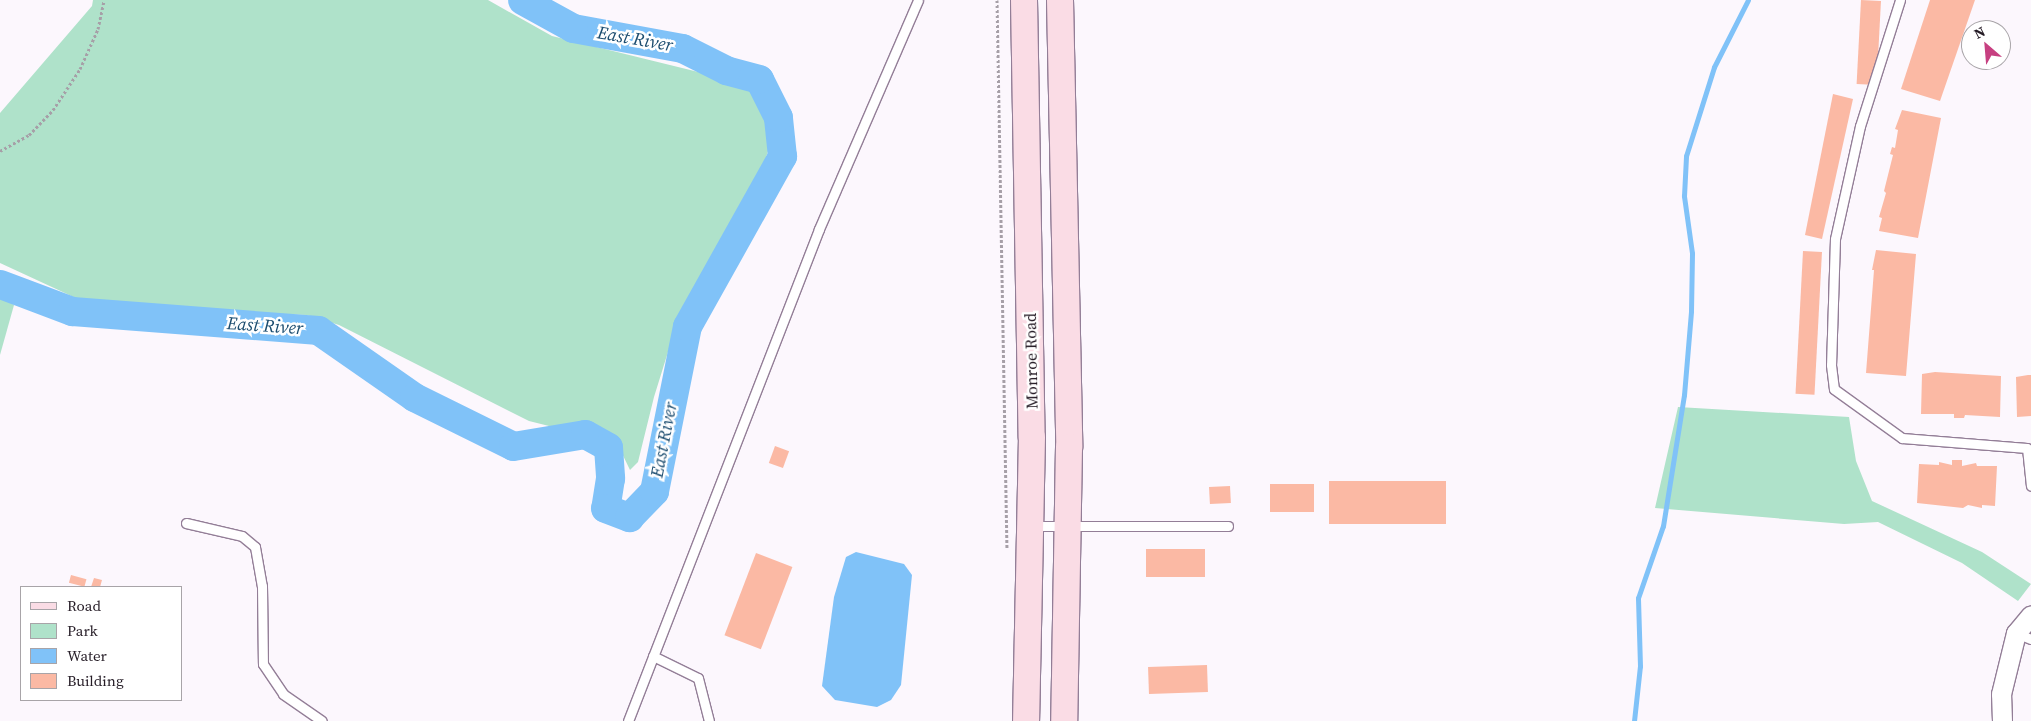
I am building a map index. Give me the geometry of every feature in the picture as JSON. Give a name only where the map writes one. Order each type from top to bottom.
[{"type":"main road","name":"Monroe Road","points":[[1024,0],[1032,437],[1026,721]]},
{"type":"main road","points":[[1060,0],[1070,447],[1064,721]]},
{"type":"street","points":[[2002,721],[2001,694],[2031,615]]},
{"type":"lane","points":[[628,721],[819,229],[918,0]]},
{"type":"lane","points":[[1900,0],[1860,126],[1835,239],[1831,365],[1834,389],[1902,438],[2029,446],[2031,486]]},
{"type":"lane","points":[[186,523],[242,536],[255,547],[262,586],[263,664],[283,694],[322,721]]},
{"type":"lane","points":[[1030,526],[1228,526]]},
{"type":"lane","points":[[654,656],[698,678],[709,721]]},
{"type":"path","points":[[0,151],[29,136],[53,110],[80,69],[98,29],[104,0]]},
{"type":"path","points":[[997,0],[1007,559]]},
{"type":"green space","points":[[93,0],[488,0],[552,36],[739,82],[755,93],[769,121],[770,145],[763,167],[677,323],[654,397],[638,462],[630,470],[616,441],[603,430],[590,426],[557,428],[529,421],[339,325],[307,315],[160,310],[80,300],[0,263],[0,113],[92,6]]},
{"type":"green space","points":[[0,296],[14,305],[0,355]]},
{"type":"green space","points":[[1678,407],[1849,417],[1856,461],[1872,501],[1982,552],[2031,584],[2018,601],[1962,563],[1878,522],[1844,524],[1655,508]]},
{"type":"water","points":[[856,552],[904,564],[912,575],[901,685],[891,700],[877,707],[835,700],[822,686],[834,597],[846,557]]},
{"type":"building","points":[[1861,0],[1881,1],[1877,85],[1857,84]]},
{"type":"building","points":[[1930,0],[1975,0],[1968,20],[1961,20],[1961,40],[1940,101],[1901,89]]},
{"type":"building","points":[[1833,94],[1853,99],[1822,239],[1805,235]]},
{"type":"building","points":[[1902,110],[1941,118],[1918,238],[1879,231],[1882,218],[1879,217],[1886,193],[1884,191],[1893,155],[1890,154],[1892,147],[1895,148],[1898,130],[1895,129]]},
{"type":"building","points":[[1876,250],[1916,254],[1906,376],[1866,373],[1874,270],[1872,270]]},
{"type":"building","points":[[1803,251],[1822,252],[1814,395],[1796,394]]},
{"type":"building","points":[[1935,372],[2001,376],[2000,417],[1965,415],[1964,418],[1954,418],[1954,414],[1921,414],[1922,374]]},
{"type":"building","points":[[2031,375],[2031,416],[2017,417],[2016,377]]},
{"type":"building","points":[[775,446],[789,451],[783,468],[769,463]]},
{"type":"building","points":[[1952,460],[1962,460],[1962,466],[1976,463],[1977,466],[1997,466],[1995,506],[1982,505],[1982,508],[1968,505],[1963,508],[1917,503],[1919,464],[1939,465],[1939,462],[1952,465]]},
{"type":"building","points":[[1329,481],[1446,481],[1446,524],[1329,524]]},
{"type":"building","points":[[1270,484],[1314,484],[1314,512],[1270,512]]},
{"type":"building","points":[[1230,486],[1231,503],[1210,504],[1209,487]]},
{"type":"building","points":[[1146,549],[1205,549],[1205,577],[1146,577]]},
{"type":"building","points":[[756,553],[792,567],[761,649],[724,635]]},
{"type":"building","points":[[71,575],[86,579],[85,586],[69,583]]},
{"type":"building","points":[[94,578],[102,580],[100,586],[91,586]]},
{"type":"building","points":[[1207,665],[1208,692],[1149,694],[1148,667]]},
{"type":"waterway","name":"East River","points":[[0,284],[72,311],[318,330],[414,397],[513,446],[585,434],[608,447],[610,478],[605,508],[629,517],[654,491],[687,326],[782,156],[778,117],[759,79],[726,70],[682,48],[573,28],[522,0]]},
{"type":"waterway","points":[[1634,721],[1640,666],[1638,598],[1663,526],[1684,395],[1691,311],[1692,253],[1684,196],[1686,156],[1714,67],[1748,0]]}]
